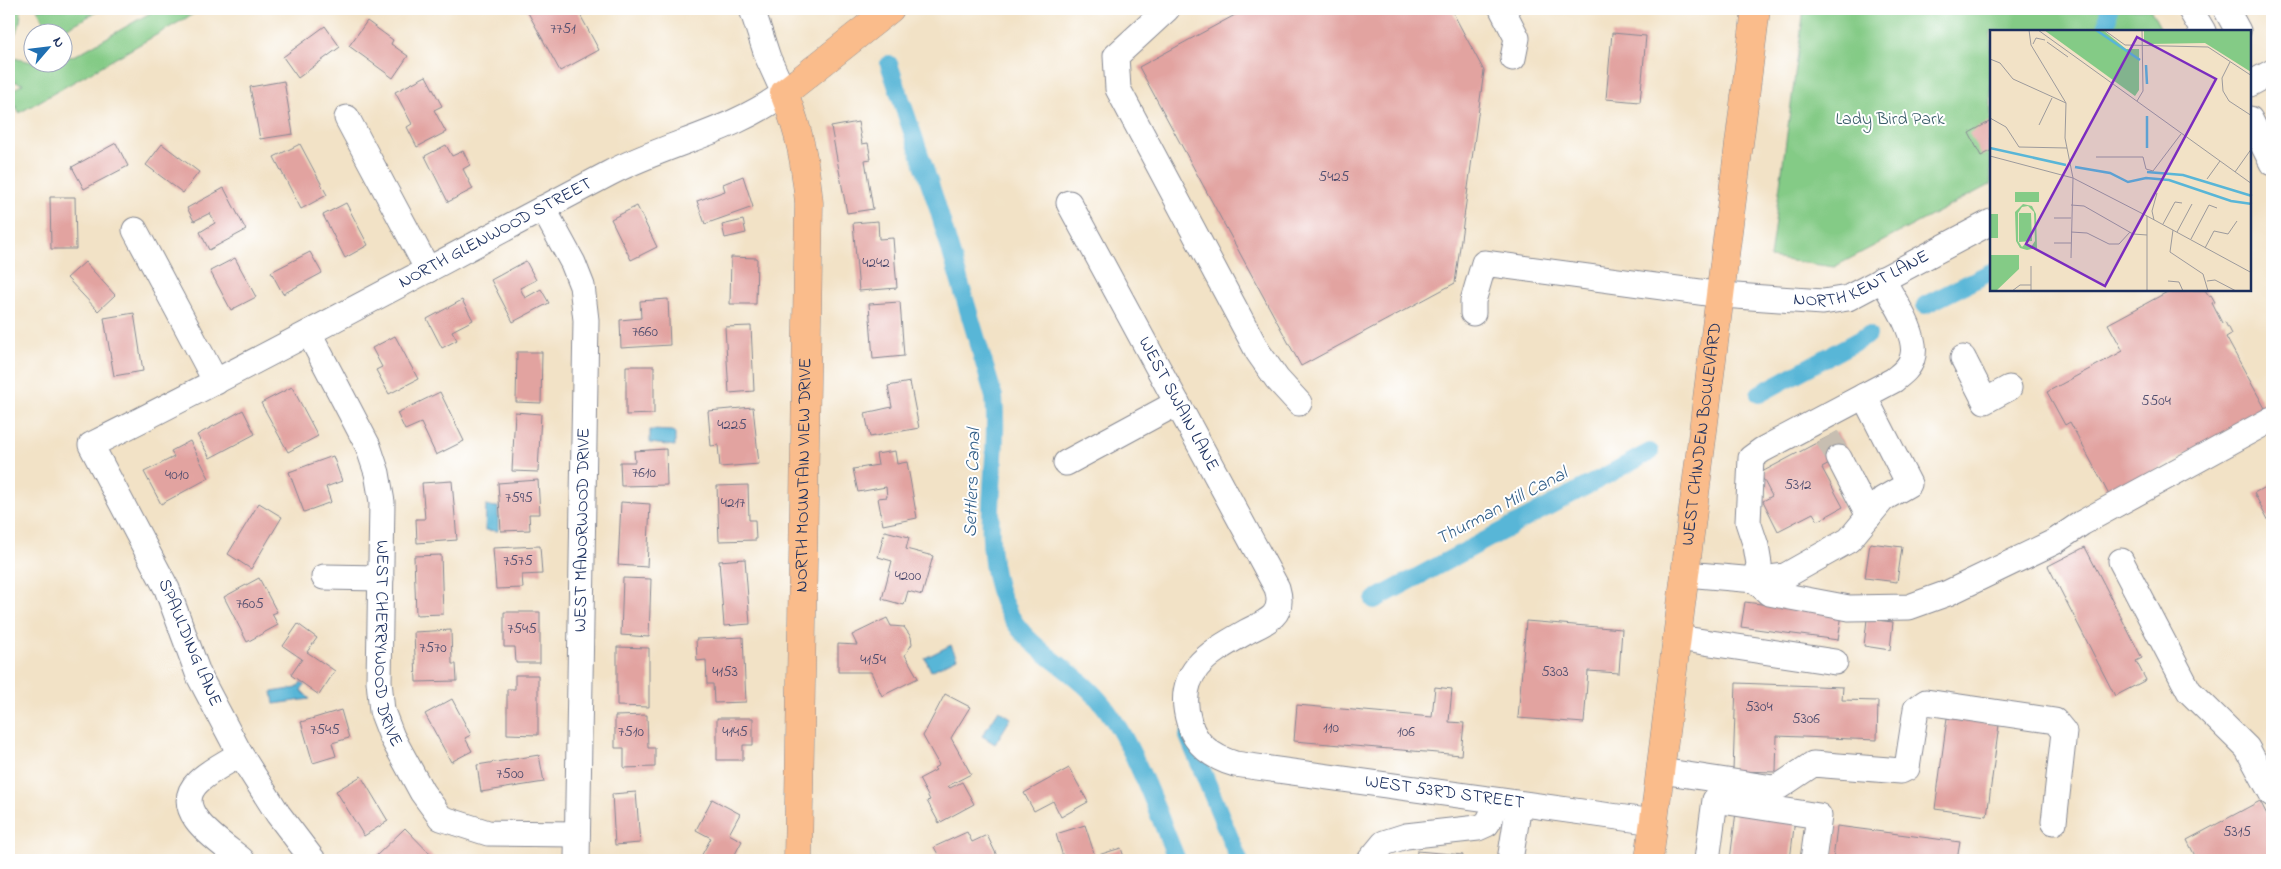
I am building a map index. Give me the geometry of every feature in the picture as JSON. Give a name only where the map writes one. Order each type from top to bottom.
[{"type":"main road","name":"NORTH GLENWOOD STREET","points":[[784,93],[890,9]]},
{"type":"main road","name":"WEST CHINDEN BOULEVARD","points":[[1649,860],[1722,295],[1756,9]]},
{"type":"main road","name":"NORTH MOUNTAIN VIEW DRIVE","points":[[784,93],[798,126],[806,168],[809,203],[798,860]]},
{"type":"street","points":[[752,9],[768,58],[784,93]]},
{"type":"street","points":[[1167,9],[1116,56],[1118,89],[1258,352],[1277,379],[1299,403]]},
{"type":"street","points":[[1502,9],[1517,38],[1513,58]]},
{"type":"street","points":[[2190,9],[2202,30]]},
{"type":"street","points":[[2226,9],[2237,30]]},
{"type":"street","points":[[2251,83],[2272,72]]},
{"type":"street","name":"NORTH GLENWOOD STREET","points":[[91,445],[216,382],[618,169],[761,110],[784,93]]},
{"type":"street","points":[[347,118],[428,270]]},
{"type":"street","points":[[2251,121],[2272,163]]},
{"type":"street","name":"WEST SWAIN LANE","points":[[1069,204],[1277,588],[1280,598],[1279,607]]},
{"type":"street","name":"WEST MANORWOOD DRIVE","points":[[543,208],[573,264],[582,286],[586,320],[577,860]]},
{"type":"street","name":"NORTH KENT LANE","points":[[1473,313],[1473,301],[1484,264],[1722,295],[1823,302],[1848,298],[1990,223]]},
{"type":"street","points":[[135,230],[216,382]]},
{"type":"street","points":[[1755,580],[1758,564],[1756,546],[1748,522],[1752,458],[1762,450],[1828,439],[1864,396],[1894,380],[1907,369],[1913,358],[1913,337],[1882,279]]},
{"type":"street","name":"WEST CHERRYWOOD DRIVE","points":[[309,333],[368,446],[377,473],[382,502],[379,681],[382,711],[392,737],[422,792],[441,818],[488,832],[577,834]]},
{"type":"street","points":[[1964,358],[1985,401],[2009,388]]},
{"type":"street","points":[[1686,574],[1755,580],[1785,576],[1848,540],[1883,500],[1909,484],[1864,396]]},
{"type":"street","points":[[1066,463],[1177,403]]},
{"type":"street","points":[[1755,580],[1769,593],[1849,608],[1908,607],[1948,594],[2054,542],[2082,523],[2272,419]]},
{"type":"street","points":[[1828,439],[1869,516]]},
{"type":"street","name":"SPAULDING LANE","points":[[91,445],[167,589],[199,676],[240,754],[278,814],[313,860]]},
{"type":"street","points":[[2121,560],[2189,691],[2247,748],[2272,794]]},
{"type":"street","points":[[324,577],[381,578]]},
{"type":"street","name":"WEST 53RD STREET","points":[[1279,607],[1268,620],[1205,657],[1189,681],[1185,710],[1197,739],[1209,752],[1235,764],[1654,822]]},
{"type":"street","points":[[1678,638],[1835,662]]},
{"type":"street","points":[[1661,771],[1773,788],[1780,786],[1813,764],[1901,771],[1907,768],[1916,709],[1926,702],[2055,721],[2064,732],[2054,822]]},
{"type":"street","points":[[240,754],[200,780],[191,790],[188,801],[197,822],[242,860]]},
{"type":"street","points":[[1707,860],[1715,800],[1819,816],[1814,860]]},
{"type":"street","points":[[1370,860],[1384,843],[1399,838],[1478,828],[1487,824],[1509,803]]},
{"type":"street","points":[[1509,803],[1510,860]]},
{"type":"green space","points":[[9,9],[21,9],[18,27],[15,35],[9,42]]},
{"type":"green space","points":[[37,9],[102,9],[72,25],[72,22],[44,22]]},
{"type":"green space","points":[[157,9],[202,9],[19,113],[9,92],[23,84],[9,80],[9,57],[22,60],[22,72],[72,72],[72,56]]},
{"type":"green space","name":"Lady Bird Park","points":[[1804,9],[2150,9],[2161,30],[1990,30],[1990,185],[1834,267],[1770,258]]},
{"type":"water","points":[[650,430],[673,431],[675,433],[675,446],[650,443]]},
{"type":"water","points":[[486,506],[498,507],[498,531],[485,530]]},
{"type":"water","points":[[951,645],[957,658],[931,671],[925,658]]},
{"type":"water","points":[[301,682],[305,684],[301,690],[310,699],[274,704],[272,692],[297,688]]},
{"type":"water","points":[[999,710],[1011,718],[995,744],[982,736]]},
{"type":"building","points":[[526,9],[577,9],[599,50],[560,71]]},
{"type":"building","points":[[1246,9],[1451,9],[1484,71],[1455,283],[1301,366],[1139,67]]},
{"type":"building","points":[[367,21],[393,40],[391,44],[408,56],[393,78],[349,46]]},
{"type":"building","points":[[325,26],[340,47],[298,78],[283,57]]},
{"type":"building","points":[[1612,33],[1646,36],[1640,102],[1606,99]]},
{"type":"building","points":[[426,76],[442,106],[434,110],[446,132],[417,147],[407,127],[412,124],[395,92]]},
{"type":"building","points":[[284,81],[293,134],[260,139],[250,87]]},
{"type":"building","points":[[858,122],[862,144],[868,143],[871,159],[865,160],[873,209],[847,213],[831,127]]},
{"type":"building","points":[[1990,122],[1990,152],[1981,156],[1969,133]]},
{"type":"building","points":[[116,143],[128,166],[84,189],[72,167]]},
{"type":"building","points":[[162,144],[199,172],[183,193],[146,165]]},
{"type":"building","points":[[300,144],[327,195],[301,209],[274,157]]},
{"type":"building","points":[[446,145],[452,156],[463,151],[470,165],[463,169],[473,189],[448,202],[425,156]]},
{"type":"building","points":[[743,176],[753,207],[705,224],[697,201],[725,191],[723,184]]},
{"type":"building","points":[[224,188],[246,230],[209,250],[200,232],[215,223],[210,213],[194,221],[187,208]]},
{"type":"building","points":[[50,197],[75,197],[76,249],[51,249]]},
{"type":"building","points":[[346,203],[368,245],[345,258],[323,215]]},
{"type":"building","points":[[637,206],[657,247],[631,260],[611,219]]},
{"type":"building","points":[[743,220],[746,233],[725,238],[722,225]]},
{"type":"building","points":[[878,221],[879,239],[893,238],[897,288],[859,291],[853,223]]},
{"type":"building","points":[[310,252],[322,273],[283,294],[271,272]]},
{"type":"building","points":[[731,257],[757,258],[756,304],[730,304]]},
{"type":"building","points":[[235,258],[256,297],[231,310],[210,271]]},
{"type":"building","points":[[526,261],[536,280],[520,288],[525,298],[541,289],[549,303],[513,322],[491,280]]},
{"type":"building","points":[[85,262],[115,295],[98,311],[67,278]]},
{"type":"building","points":[[2169,291],[2206,291],[2215,302],[2212,303],[2222,323],[2225,322],[2231,334],[2226,337],[2266,410],[2109,495],[2070,422],[2065,425],[2047,392],[2123,351],[2108,324]]},
{"type":"building","points":[[668,299],[670,345],[621,348],[620,320],[641,318],[640,301]]},
{"type":"building","points":[[462,300],[473,320],[452,331],[457,340],[442,348],[427,319]]},
{"type":"building","points":[[900,302],[904,356],[873,359],[869,304]]},
{"type":"building","points":[[134,313],[143,371],[114,376],[104,318]]},
{"type":"building","points":[[751,326],[754,391],[729,393],[725,327]]},
{"type":"building","points":[[395,336],[418,379],[389,394],[376,370],[382,367],[372,348]]},
{"type":"building","points":[[517,352],[542,352],[541,403],[516,402]]},
{"type":"building","points":[[626,366],[654,366],[654,414],[626,415]]},
{"type":"building","points":[[910,382],[919,428],[870,437],[865,413],[892,407],[888,386]]},
{"type":"building","points":[[292,387],[318,436],[288,452],[261,403]]},
{"type":"building","points":[[440,392],[464,441],[436,455],[421,423],[405,430],[397,413]]},
{"type":"building","points":[[753,407],[759,464],[720,467],[718,445],[711,446],[708,411]]},
{"type":"building","points":[[243,410],[255,434],[210,458],[197,435]]},
{"type":"building","points":[[515,412],[541,414],[538,472],[512,471]]},
{"type":"building","points":[[1837,432],[1849,453],[1822,468],[1843,507],[1818,521],[1813,513],[1778,531],[1763,501],[1772,496],[1760,473]]},
{"type":"building","points":[[190,441],[209,478],[161,504],[144,472],[174,457],[171,451]]},
{"type":"building","points":[[666,449],[667,485],[621,486],[620,462],[635,462],[634,451]]},
{"type":"building","points":[[895,451],[897,464],[907,462],[917,518],[883,525],[878,498],[887,497],[886,487],[858,492],[853,469],[878,465],[876,454]]},
{"type":"building","points":[[333,456],[342,481],[326,487],[331,502],[304,512],[289,472]]},
{"type":"building","points":[[538,480],[540,514],[529,514],[530,530],[501,531],[498,483]]},
{"type":"building","points":[[452,481],[457,540],[417,543],[416,519],[425,519],[422,483]]},
{"type":"building","points":[[2272,483],[2272,527],[2254,493]]},
{"type":"building","points":[[748,485],[749,520],[755,520],[756,540],[719,541],[717,486]]},
{"type":"building","points":[[621,502],[650,504],[647,567],[618,565]]},
{"type":"building","points":[[259,503],[282,517],[251,569],[228,554]]},
{"type":"building","points":[[885,531],[909,537],[906,549],[933,556],[922,595],[908,591],[904,605],[882,599],[892,561],[878,557]]},
{"type":"building","points":[[1870,543],[1902,547],[1897,582],[1865,578]]},
{"type":"building","points":[[540,546],[542,574],[522,575],[523,588],[496,589],[493,548]]},
{"type":"building","points":[[2085,547],[2142,658],[2136,661],[2146,680],[2115,696],[2048,566]]},
{"type":"building","points":[[441,555],[443,614],[416,615],[414,556]]},
{"type":"building","points":[[745,559],[750,624],[724,626],[719,561]]},
{"type":"building","points":[[259,578],[277,612],[272,614],[278,625],[247,642],[224,597]]},
{"type":"building","points":[[623,578],[651,579],[649,637],[621,635]]},
{"type":"building","points":[[1745,602],[1842,614],[1838,640],[1741,627]]},
{"type":"building","points":[[504,612],[540,612],[540,663],[516,663],[515,647],[504,647]]},
{"type":"building","points":[[887,618],[891,626],[904,627],[911,637],[912,644],[905,655],[918,678],[882,696],[871,672],[838,672],[838,644],[857,645],[852,635]]},
{"type":"building","points":[[1867,619],[1893,622],[1890,650],[1864,646]]},
{"type":"building","points":[[1526,621],[1622,629],[1619,673],[1588,671],[1584,723],[1518,718]]},
{"type":"building","points":[[298,624],[317,638],[307,652],[335,671],[319,695],[291,675],[302,659],[283,646]]},
{"type":"building","points":[[451,630],[452,664],[456,664],[457,681],[416,682],[414,632]]},
{"type":"building","points":[[743,637],[746,702],[714,703],[713,684],[707,684],[706,660],[697,661],[696,639]]},
{"type":"building","points":[[617,647],[649,648],[649,707],[617,706]]},
{"type":"building","points":[[515,675],[538,675],[538,735],[507,734],[507,689],[515,689]]},
{"type":"building","points":[[1736,683],[1843,687],[1842,700],[1878,701],[1877,740],[1777,736],[1776,772],[1733,771]]},
{"type":"building","points":[[1435,687],[1452,689],[1449,722],[1464,723],[1461,755],[1294,741],[1297,705],[1432,717]]},
{"type":"building","points":[[945,694],[970,707],[951,738],[971,774],[948,786],[950,788],[962,782],[974,804],[939,823],[927,801],[930,800],[919,779],[936,770],[934,768],[939,765],[923,736]]},
{"type":"building","points":[[452,699],[471,735],[465,738],[472,751],[451,762],[425,714]]},
{"type":"building","points":[[341,710],[349,738],[332,743],[336,756],[313,763],[301,722]]},
{"type":"building","points":[[647,715],[648,748],[655,748],[655,767],[624,768],[624,748],[615,748],[615,716]]},
{"type":"building","points":[[717,718],[753,718],[753,745],[743,745],[743,760],[717,760]]},
{"type":"building","points":[[1947,718],[1999,725],[1987,816],[1935,809]]},
{"type":"building","points":[[539,755],[544,782],[481,792],[477,765]]},
{"type":"building","points":[[1069,768],[1088,802],[1061,817],[1053,801],[1034,811],[1024,793]]},
{"type":"building","points":[[361,776],[388,821],[364,836],[336,791]]},
{"type":"building","points":[[636,792],[640,843],[615,845],[612,794]]},
{"type":"building","points":[[712,799],[740,814],[729,834],[742,841],[732,860],[699,860],[711,838],[696,830]]},
{"type":"building","points":[[2260,801],[2272,824],[2272,860],[2197,860],[2187,840]]},
{"type":"building","points":[[1736,812],[1795,819],[1790,860],[1730,860]]},
{"type":"building","points":[[1085,825],[1095,856],[1121,848],[1125,860],[1064,860],[1056,834]]},
{"type":"building","points":[[1837,826],[1960,842],[1957,860],[1833,860]]},
{"type":"building","points":[[405,828],[436,860],[376,860],[374,858]]},
{"type":"building","points":[[967,832],[972,842],[987,835],[998,858],[993,860],[941,860],[934,847]]},
{"type":"building","points":[[1417,851],[1463,855],[1462,860],[1416,860]]},
{"type":"waterway","name":"Thurman Mill Canal","points":[[2106,30],[2109,9]]},
{"type":"waterway","name":"Settlers Canal","points":[[889,64],[936,202],[994,397],[995,445],[991,543],[999,590],[1007,610],[1018,627],[1045,654],[1090,691],[1115,722],[1145,780],[1177,860]]},
{"type":"waterway","name":"Thurman Mill Canal","points":[[1925,305],[1990,272]]},
{"type":"waterway","name":"Thurman Mill Canal","points":[[1759,394],[1868,335]]},
{"type":"waterway","name":"Thurman Mill Canal","points":[[1374,600],[1650,452]]},
{"type":"waterway","name":"Thurman Mill Canal","points":[[1188,736],[1239,860]]},
{"type":"tunnel","points":[[1827,437],[1839,458]]}]
